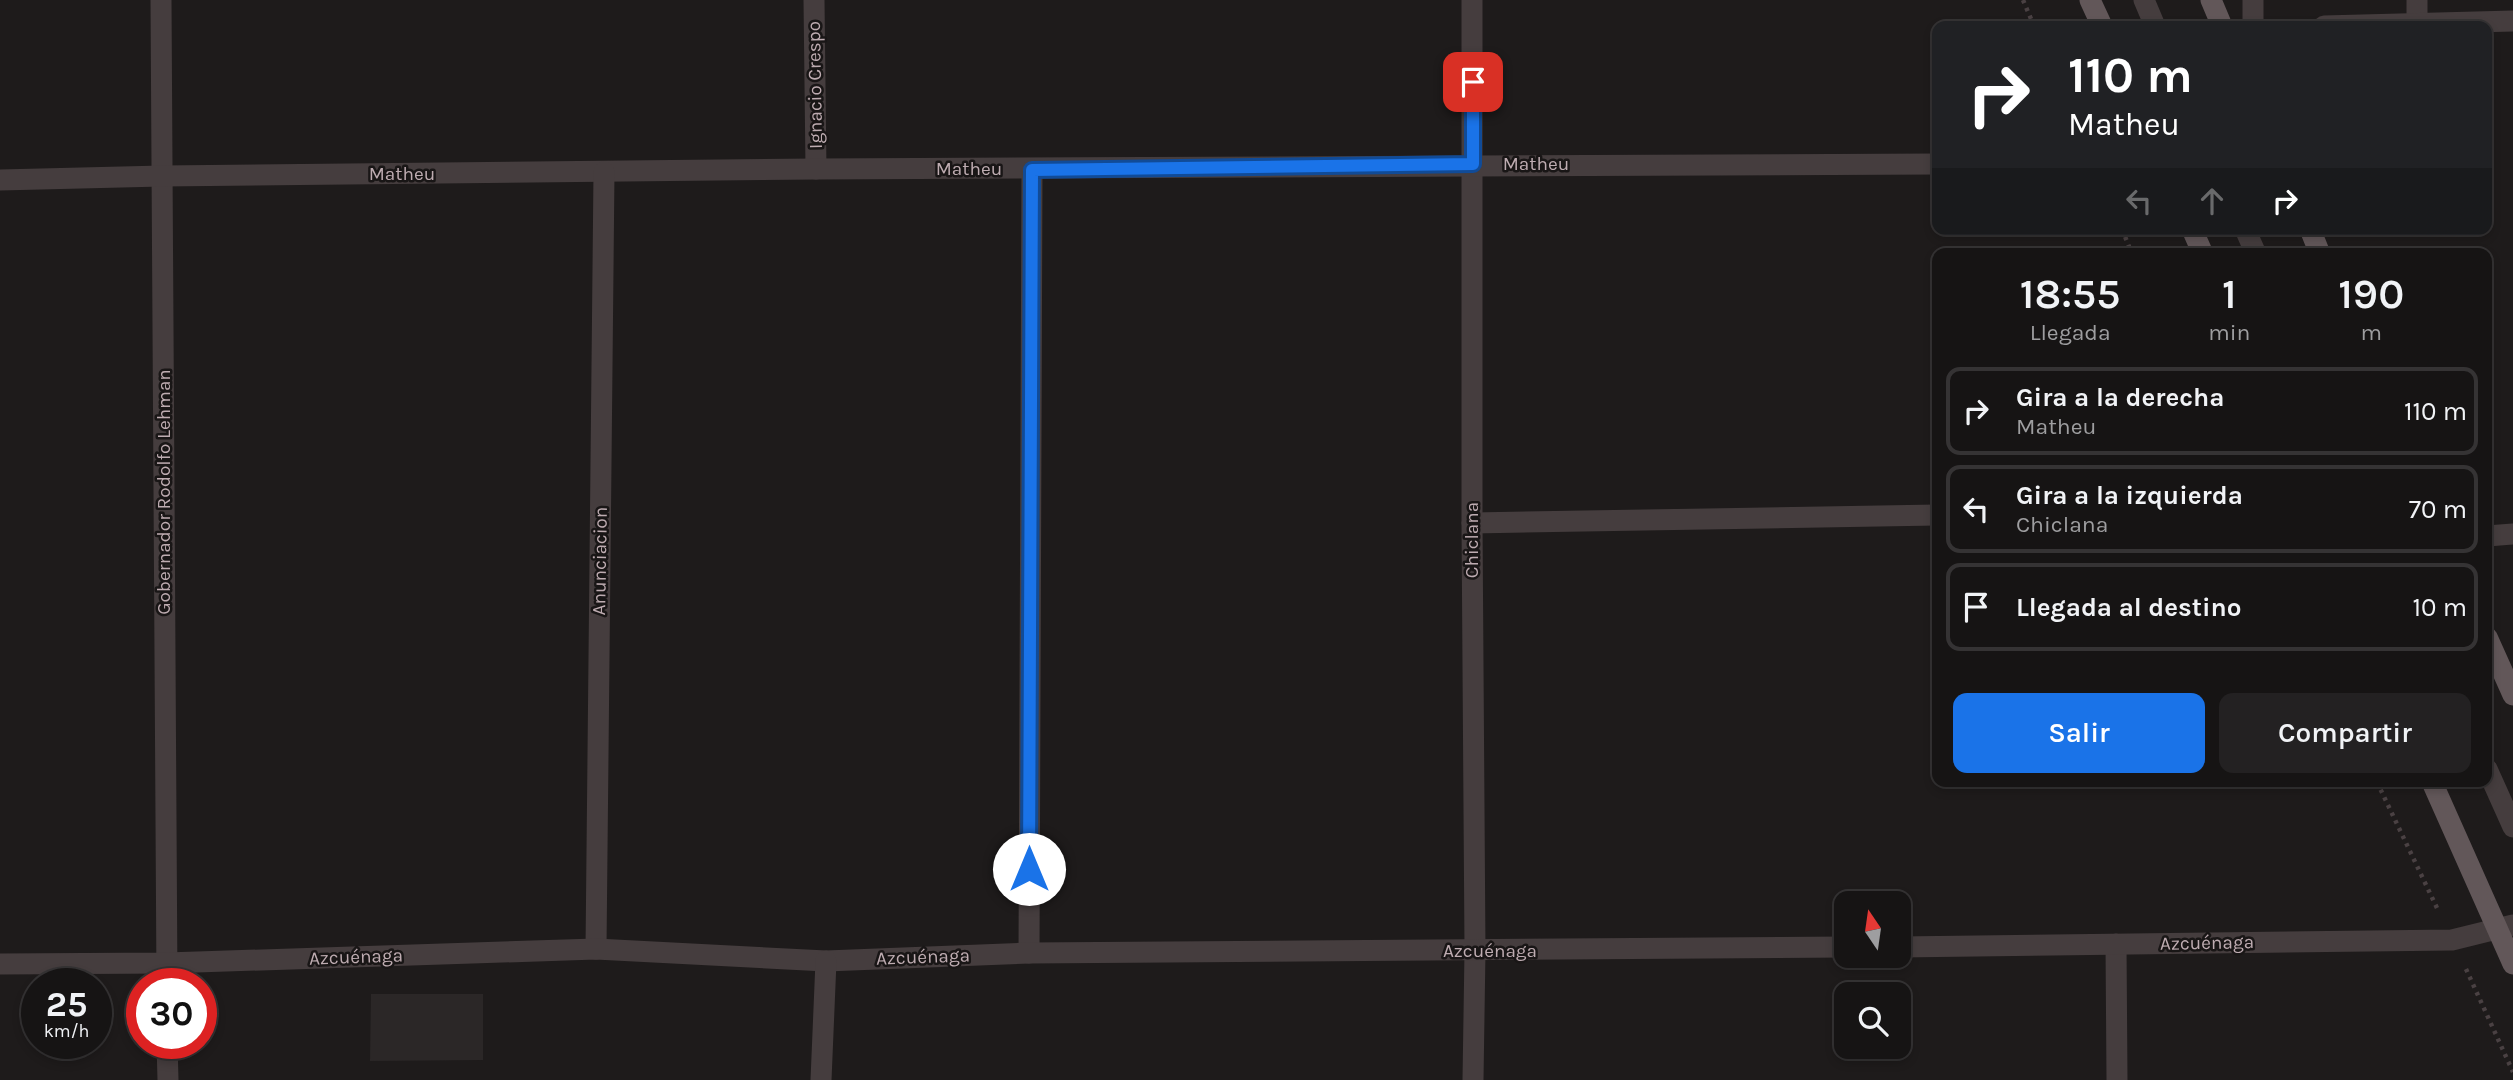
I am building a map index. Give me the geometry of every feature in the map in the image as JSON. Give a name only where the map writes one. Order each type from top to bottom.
[{"type":"main road","points":[[2090,0],[2100,21]]},
{"type":"main road","points":[[2211,0],[2220,21]]},
{"type":"main road","points":[[2492,648],[2513,695]]},
{"type":"main road","points":[[2434,787],[2505,927],[2513,964]]},
{"type":"street","name":"Gobernador Rodolfo Lehman","points":[[161,0],[167,968]]},
{"type":"street","name":"Ignacio Crespo","points":[[814,0],[816,169]]},
{"type":"street","name":"Chiclana","points":[[1472,0],[1475,951],[1473,1080]]},
{"type":"street","points":[[2144,0],[2153,21]]},
{"type":"street","points":[[2253,0],[2253,21]]},
{"type":"street","points":[[2417,0],[2417,21]]},
{"type":"street","points":[[2492,21],[2513,21]]},
{"type":"street","name":"Matheu","points":[[0,180],[816,169],[1932,164]]},
{"type":"street","points":[[1029,953],[1032,170]]},
{"type":"street","name":"Anunciacion","points":[[596,949],[604,172]]},
{"type":"street","points":[[1472,523],[1932,515]]},
{"type":"street","points":[[2492,536],[2513,534]]},
{"type":"street","points":[[2492,780],[2513,827]]},
{"type":"street","name":"Azcuénaga","points":[[1911,947],[2452,940],[2505,927]]},
{"type":"street","points":[[2116,944],[2117,1080]]},
{"type":"street","name":"Azcuénaga","points":[[217,970],[596,949],[826,961],[1029,953],[1834,947]]},
{"type":"street","points":[[821,1080],[826,961]]},
{"type":"street","name":"Azcuénaga","points":[[0,964],[126,971]]},
{"type":"street","points":[[167,1059],[168,1080]]},
{"type":"path","points":[[2023,0],[2032,21]]},
{"type":"shaded area","points":[[371,994],[483,994],[483,1060],[370,1061]]},
{"type":"route","points":[[1029,869],[1032,170],[1473,164],[1473,82]]}]
